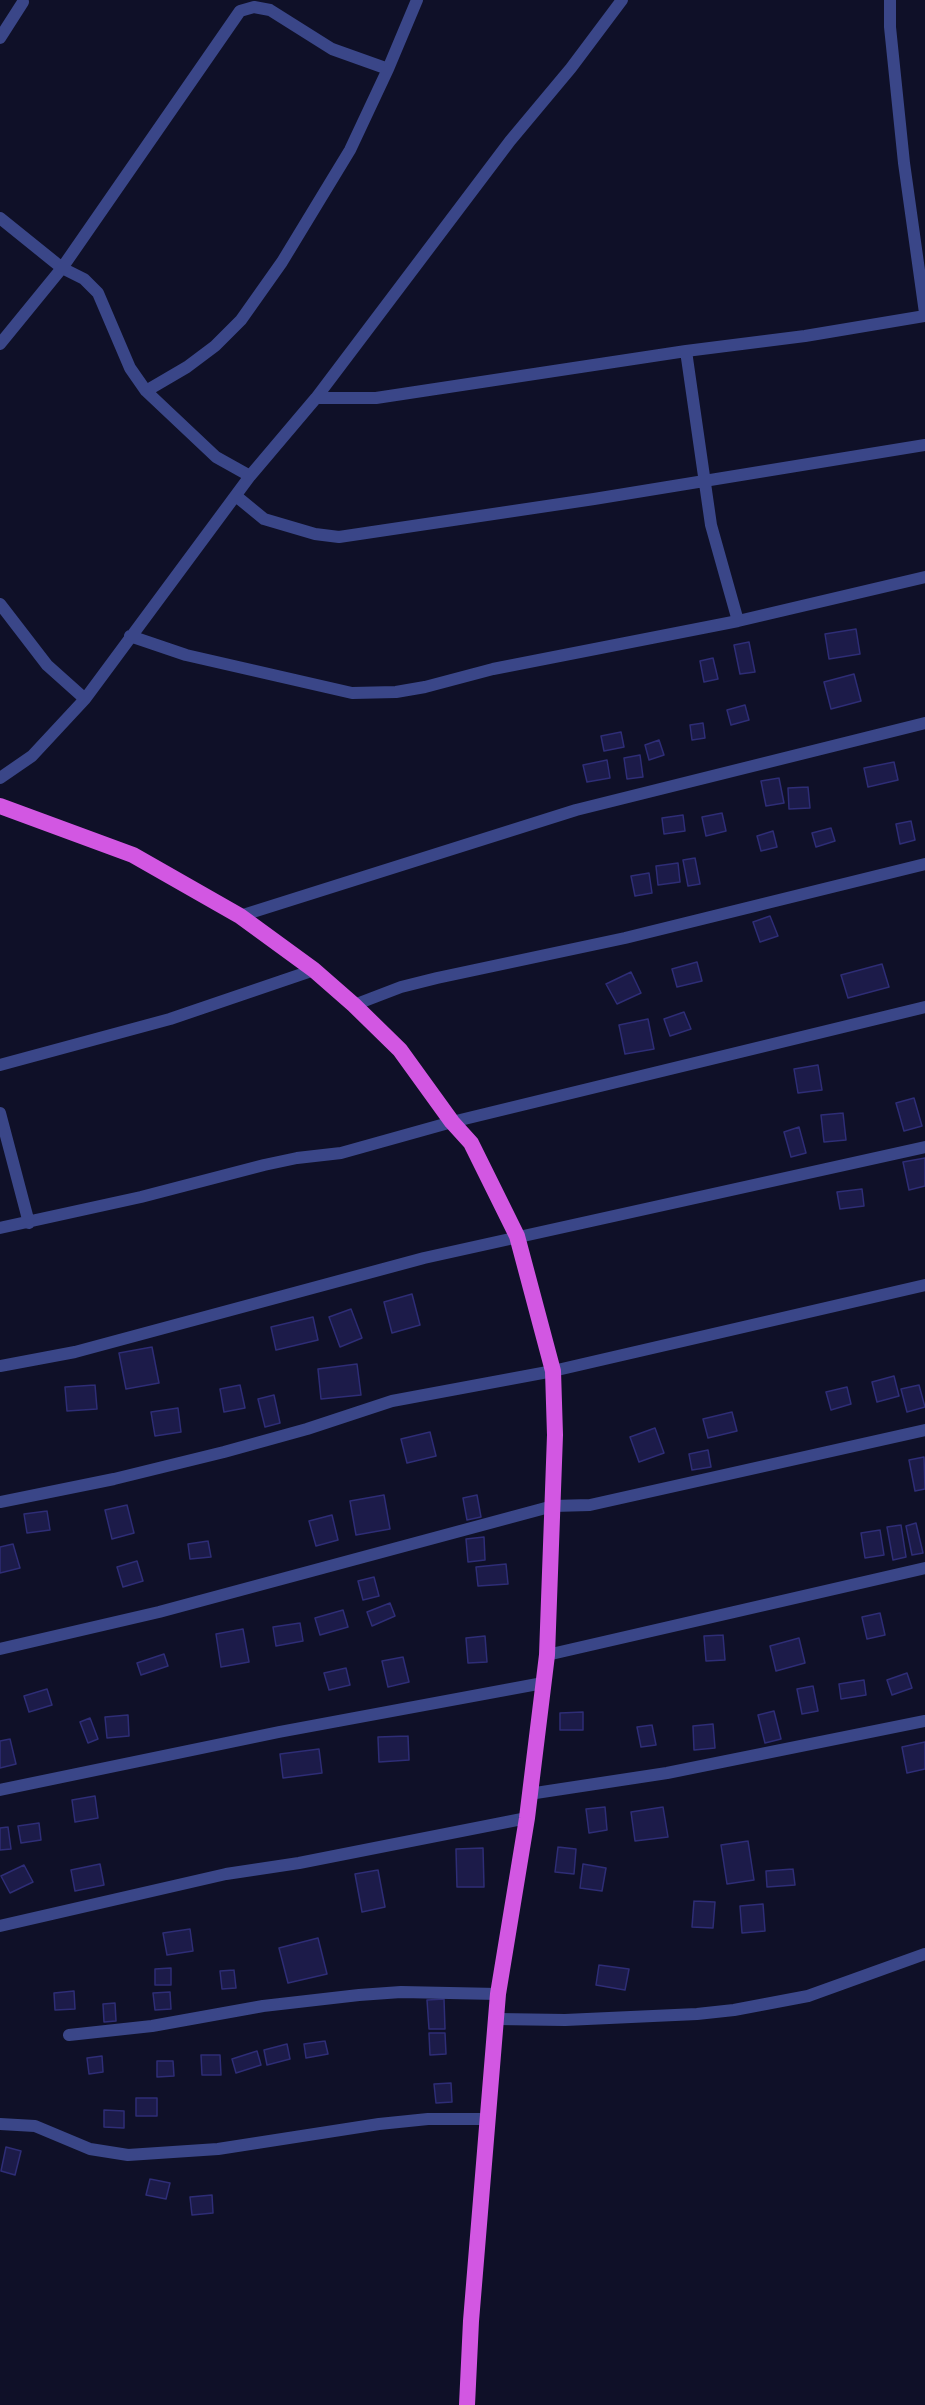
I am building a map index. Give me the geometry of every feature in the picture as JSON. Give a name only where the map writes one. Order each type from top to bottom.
[{"type":"highway","points":[[0,806],[133,855],[240,916],[314,970],[400,1050],[452,1122],[471,1143],[517,1236],[553,1371],[555,1435],[547,1655],[527,1818],[498,1994],[471,2321],[467,2405]]},
{"type":"street","points":[[146,391],[187,367],[215,346],[241,320],[282,262],[350,150],[417,0]]},
{"type":"street","points":[[0,778],[32,756],[85,699],[250,476],[316,398],[516,132],[571,68],[622,0]]},
{"type":"street","points":[[316,398],[375,398],[686,351],[805,336],[925,314],[904,163],[890,27],[890,0]]},
{"type":"street","points":[[0,38],[23,2]]},
{"type":"street","points":[[0,344],[62,268],[240,11],[254,7],[270,10],[332,49],[388,69]]},
{"type":"street","points":[[0,218],[62,268],[84,279],[98,293],[130,368],[146,391],[216,457],[250,476]]},
{"type":"street","points":[[686,351],[711,525],[738,621]]},
{"type":"street","points":[[236,496],[264,519],[315,534],[339,537],[925,445]]},
{"type":"street","points":[[130,636],[186,655],[352,693],[385,692],[425,687],[493,669],[738,621],[925,577]]},
{"type":"street","points":[[0,604],[47,665],[85,699]]},
{"type":"street","points":[[240,916],[604,802],[796,757],[925,723]]},
{"type":"street","points":[[354,1005],[401,987],[437,978],[626,938],[925,864]]},
{"type":"street","points":[[0,1065],[170,1019],[314,970]]},
{"type":"street","points":[[0,1228],[29,1223],[264,1165],[340,1153],[452,1122],[925,1007]]},
{"type":"street","points":[[0,1113],[29,1223]]},
{"type":"street","points":[[0,1366],[75,1352],[424,1257],[925,1147]]},
{"type":"street","points":[[0,1502],[114,1479],[224,1452],[307,1429],[392,1401],[553,1371],[925,1285]]},
{"type":"street","points":[[0,1649],[159,1612],[553,1506],[590,1505],[925,1430]]},
{"type":"street","points":[[547,1655],[925,1568]]},
{"type":"street","points":[[0,1790],[279,1732],[543,1683]]},
{"type":"street","points":[[530,1794],[667,1773],[925,1720]]},
{"type":"street","points":[[0,1926],[226,1874],[299,1863],[527,1818]]},
{"type":"street","points":[[496,2019],[576,2019],[697,2014],[734,2010],[808,1996],[925,1954]]},
{"type":"street","points":[[69,2035],[152,2026],[263,2006],[359,1995],[400,1992],[498,1994]]},
{"type":"street","points":[[0,2124],[35,2126],[90,2149],[128,2155],[218,2150],[428,2119],[489,2119]]},
{"type":"building","points":[[856,629],[860,654],[829,659],[825,634]]},
{"type":"building","points":[[749,642],[755,672],[740,674],[734,645]]},
{"type":"building","points":[[713,658],[718,679],[704,682],[700,661]]},
{"type":"building","points":[[854,674],[861,701],[831,709],[824,682]]},
{"type":"building","points":[[745,705],[749,720],[731,725],[727,710]]},
{"type":"building","points":[[703,723],[705,738],[692,740],[690,725]]},
{"type":"building","points":[[621,732],[624,747],[604,751],[601,736]]},
{"type":"building","points":[[659,740],[664,755],[649,760],[645,745]]},
{"type":"building","points":[[640,755],[643,777],[627,779],[624,758]]},
{"type":"building","points":[[607,760],[610,778],[587,782],[583,765]]},
{"type":"building","points":[[894,762],[898,780],[868,787],[864,768]]},
{"type":"building","points":[[779,778],[784,803],[766,806],[761,781]]},
{"type":"building","points":[[808,787],[810,808],[789,809],[788,788]]},
{"type":"building","points":[[722,813],[726,831],[706,836],[702,817]]},
{"type":"building","points":[[683,815],[685,831],[664,834],[662,818]]},
{"type":"building","points":[[911,821],[915,840],[900,844],[896,824]]},
{"type":"building","points":[[831,828],[835,841],[816,847],[812,833]]},
{"type":"building","points":[[773,831],[777,847],[761,851],[757,836]]},
{"type":"building","points":[[695,858],[700,884],[688,886],[683,860]]},
{"type":"building","points":[[678,863],[680,882],[658,885],[656,866]]},
{"type":"building","points":[[649,873],[652,893],[635,896],[631,876]]},
{"type":"building","points":[[770,916],[778,936],[760,942],[753,922]]},
{"type":"building","points":[[697,962],[702,981],[677,987],[672,969]]},
{"type":"building","points":[[882,964],[889,987],[848,998],[841,975]]},
{"type":"building","points":[[631,972],[641,993],[617,1004],[606,984]]},
{"type":"building","points":[[684,1012],[691,1029],[670,1036],[664,1019]]},
{"type":"building","points":[[648,1019],[654,1049],[625,1054],[619,1025]]},
{"type":"building","points":[[818,1065],[822,1090],[798,1093],[794,1069]]},
{"type":"building","points":[[914,1098],[922,1126],[904,1131],[896,1103]]},
{"type":"building","points":[[843,1113],[846,1140],[824,1142],[821,1115]]},
{"type":"building","points":[[799,1127],[806,1153],[791,1157],[784,1132]]},
{"type":"building","points":[[925,1158],[925,1186],[909,1190],[903,1162]]},
{"type":"building","points":[[862,1189],[864,1206],[840,1209],[837,1192]]},
{"type":"building","points":[[412,1294],[420,1325],[392,1333],[384,1302]]},
{"type":"building","points":[[351,1309],[362,1338],[340,1347],[329,1317]]},
{"type":"building","points":[[313,1317],[318,1340],[276,1350],[271,1327]]},
{"type":"building","points":[[152,1347],[159,1383],[126,1389],[119,1353]]},
{"type":"building","points":[[357,1364],[361,1395],[321,1399],[318,1369]]},
{"type":"building","points":[[894,1376],[899,1396],[877,1402],[872,1382]]},
{"type":"building","points":[[95,1385],[97,1409],[67,1411],[65,1387]]},
{"type":"building","points":[[240,1385],[245,1408],[224,1412],[220,1389]]},
{"type":"building","points":[[919,1385],[925,1407],[907,1412],[901,1389]]},
{"type":"building","points":[[847,1387],[851,1404],[831,1410],[826,1392]]},
{"type":"building","points":[[274,1395],[280,1423],[265,1427],[258,1399]]},
{"type":"building","points":[[178,1408],[181,1432],[155,1436],[151,1412]]},
{"type":"building","points":[[732,1412],[737,1431],[708,1438],[703,1419]]},
{"type":"building","points":[[655,1428],[664,1453],[639,1462],[630,1437]]},
{"type":"building","points":[[430,1432],[436,1456],[407,1463],[401,1439]]},
{"type":"building","points":[[708,1450],[711,1467],[692,1470],[689,1454]]},
{"type":"building","points":[[924,1457],[925,1489],[915,1491],[909,1460]]},
{"type":"building","points":[[384,1495],[390,1529],[356,1535],[350,1501]]},
{"type":"building","points":[[477,1495],[481,1517],[467,1520],[463,1498]]},
{"type":"building","points":[[127,1505],[134,1533],[112,1539],[105,1510]]},
{"type":"building","points":[[47,1511],[50,1530],[27,1533],[24,1514]]},
{"type":"building","points":[[332,1515],[338,1540],[316,1546],[309,1521]]},
{"type":"building","points":[[916,1523],[923,1553],[912,1555],[906,1526]]},
{"type":"building","points":[[901,1525],[906,1557],[893,1560],[887,1527]]},
{"type":"building","points":[[880,1530],[884,1555],[865,1558],[861,1533]]},
{"type":"building","points":[[484,1537],[485,1560],[468,1562],[466,1539]]},
{"type":"building","points":[[208,1541],[211,1557],[190,1559],[188,1544]]},
{"type":"building","points":[[13,1544],[20,1568],[0,1573],[0,1547]]},
{"type":"building","points":[[137,1561],[143,1581],[123,1587],[117,1567]]},
{"type":"building","points":[[506,1564],[508,1584],[478,1586],[476,1567]]},
{"type":"building","points":[[374,1577],[379,1596],[363,1600],[358,1581]]},
{"type":"building","points":[[390,1603],[395,1616],[372,1626],[367,1612]]},
{"type":"building","points":[[343,1610],[348,1627],[320,1635],[315,1618]]},
{"type":"building","points":[[880,1613],[885,1635],[867,1639],[862,1617]]},
{"type":"building","points":[[300,1623],[303,1641],[276,1646],[273,1627]]},
{"type":"building","points":[[243,1629],[249,1662],[221,1667],[216,1634]]},
{"type":"building","points":[[723,1635],[725,1660],[706,1661],[704,1636]]},
{"type":"building","points":[[485,1636],[487,1662],[468,1663],[466,1638]]},
{"type":"building","points":[[799,1638],[805,1663],[776,1671],[770,1646]]},
{"type":"building","points":[[164,1654],[168,1666],[141,1675],[137,1663]]},
{"type":"building","points":[[403,1657],[409,1682],[388,1687],[382,1661]]},
{"type":"building","points":[[346,1668],[350,1685],[329,1690],[324,1673]]},
{"type":"building","points":[[907,1673],[912,1688],[892,1695],[887,1680]]},
{"type":"building","points":[[864,1680],[866,1695],[841,1699],[839,1684]]},
{"type":"building","points":[[813,1686],[818,1711],[802,1714],[797,1689]]},
{"type":"building","points":[[47,1689],[52,1705],[29,1712],[24,1696]]},
{"type":"building","points":[[774,1711],[781,1739],[765,1743],[758,1715]]},
{"type":"building","points":[[583,1712],[583,1730],[560,1730],[560,1713]]},
{"type":"building","points":[[128,1715],[129,1736],[107,1738],[105,1717]]},
{"type":"building","points":[[90,1718],[98,1739],[88,1743],[80,1722]]},
{"type":"building","points":[[713,1724],[715,1748],[694,1750],[693,1726]]},
{"type":"building","points":[[652,1725],[656,1745],[641,1747],[637,1727]]},
{"type":"building","points":[[408,1736],[409,1760],[379,1762],[378,1737]]},
{"type":"building","points":[[10,1739],[16,1764],[0,1768],[0,1741]]},
{"type":"building","points":[[925,1742],[925,1769],[907,1773],[902,1747]]},
{"type":"building","points":[[319,1749],[322,1773],[283,1778],[280,1754]]},
{"type":"building","points":[[95,1796],[98,1818],[75,1822],[72,1800]]},
{"type":"building","points":[[605,1807],[607,1830],[589,1833],[586,1809]]},
{"type":"building","points":[[663,1807],[668,1837],[635,1841],[631,1812]]},
{"type":"building","points":[[39,1823],[41,1840],[21,1843],[18,1826]]},
{"type":"building","points":[[8,1827],[11,1849],[0,1850],[0,1828]]},
{"type":"building","points":[[748,1841],[754,1880],[727,1884],[721,1845]]},
{"type":"building","points":[[558,1847],[576,1849],[574,1874],[555,1872]]},
{"type":"building","points":[[483,1848],[484,1887],[457,1887],[456,1849]]},
{"type":"building","points":[[100,1864],[104,1885],[75,1891],[71,1870]]},
{"type":"building","points":[[583,1864],[606,1868],[602,1891],[580,1888]]},
{"type":"building","points":[[24,1865],[33,1882],[10,1893],[1,1876]]},
{"type":"building","points":[[793,1869],[795,1885],[767,1887],[766,1871]]},
{"type":"building","points":[[378,1870],[385,1907],[362,1912],[355,1874]]},
{"type":"building","points":[[694,1901],[715,1902],[713,1928],[692,1927]]},
{"type":"building","points":[[763,1904],[765,1931],[742,1933],[740,1906]]},
{"type":"building","points":[[190,1929],[193,1951],[167,1955],[163,1933]]},
{"type":"building","points":[[318,1938],[327,1974],[288,1983],[279,1948]]},
{"type":"building","points":[[599,1965],[629,1969],[625,1990],[596,1985]]},
{"type":"building","points":[[171,1968],[171,1985],[155,1985],[155,1969]]},
{"type":"building","points":[[234,1970],[236,1988],[222,1989],[220,1971]]},
{"type":"building","points":[[74,1991],[75,2009],[55,2010],[54,1993]]},
{"type":"building","points":[[170,1992],[171,2009],[155,2010],[153,1993]]},
{"type":"building","points":[[444,1999],[445,2029],[429,2029],[427,2000]]},
{"type":"building","points":[[115,2003],[116,2021],[104,2022],[103,2004]]},
{"type":"building","points":[[429,2033],[445,2033],[446,2054],[430,2055]]},
{"type":"building","points":[[325,2041],[328,2054],[306,2058],[304,2044]]},
{"type":"building","points":[[287,2044],[290,2059],[267,2065],[264,2050]]},
{"type":"building","points":[[257,2051],[261,2065],[236,2073],[232,2059]]},
{"type":"building","points":[[201,2055],[220,2055],[221,2075],[202,2075]]},
{"type":"building","points":[[102,2056],[103,2072],[89,2074],[87,2058]]},
{"type":"building","points":[[157,2061],[173,2061],[174,2076],[157,2077]]},
{"type":"building","points":[[451,2083],[452,2102],[436,2103],[434,2084]]},
{"type":"building","points":[[136,2098],[157,2098],[157,2116],[136,2116]]},
{"type":"building","points":[[104,2110],[124,2111],[124,2128],[104,2127]]},
{"type":"building","points":[[6,2147],[21,2151],[15,2175],[1,2171]]},
{"type":"building","points":[[150,2179],[170,2183],[166,2199],[146,2195]]},
{"type":"building","points":[[212,2195],[213,2213],[192,2215],[190,2197]]}]
